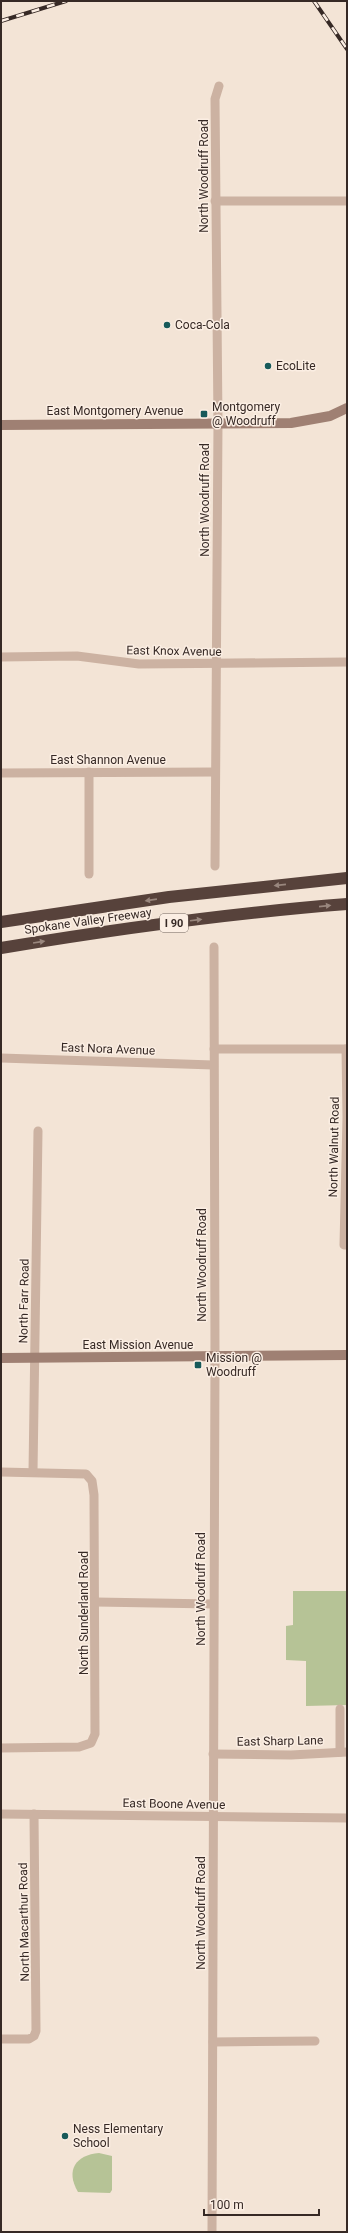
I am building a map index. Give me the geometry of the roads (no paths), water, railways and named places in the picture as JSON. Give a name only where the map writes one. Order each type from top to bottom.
[{"type":"highway","name":"Spokane Valley Freeway","points":[[1,922],[168,897],[347,878]]},
{"type":"highway","name":"Spokane Valley Freeway","points":[[1,948],[76,936],[238,915],[347,904]]},
{"type":"main road","name":"East Montgomery Avenue","points":[[1,425],[291,423],[330,416],[347,408]]},
{"type":"main road","name":"East Mission Avenue","points":[[1,1358],[215,1358],[347,1355]]},
{"type":"street","name":"North Woodruff Road","points":[[215,866],[218,424],[215,99],[219,86]]},
{"type":"street","points":[[215,200],[347,201]]},
{"type":"street","name":"East Knox Avenue","points":[[1,657],[77,656],[128,663],[217,664],[347,662]]},
{"type":"street","points":[[89,772],[89,874]]},
{"type":"street","name":"East Shannon Avenue","points":[[1,773],[215,772]]},
{"type":"street","name":"North Woodruff Road","points":[[212,2232],[215,1358],[213,1065],[214,946]]},
{"type":"street","points":[[214,1049],[346,1049]]},
{"type":"street","name":"North Walnut Road","points":[[345,1245],[347,1117],[346,1049]]},
{"type":"street","name":"East Nora Avenue","points":[[1,1058],[213,1065]]},
{"type":"street","name":"North Farr Road","points":[[33,1472],[38,1131]]},
{"type":"street","points":[[1,1472],[33,1472]]},
{"type":"street","name":"North Sunderland Road","points":[[1,1748],[81,1747],[91,1743],[96,1734],[96,1602],[94,1495],[92,1481],[86,1474],[33,1472]]},
{"type":"street","points":[[96,1602],[213,1604]]},
{"type":"street","points":[[340,1709],[344,1752]]},
{"type":"street","name":"East Sharp Lane","points":[[214,1754],[291,1755],[344,1752]]},
{"type":"street","name":"East Boone Avenue","points":[[1,1814],[347,1818]]},
{"type":"street","name":"North Macarthur Road","points":[[1,2039],[28,2038],[34,2036],[36,2029],[34,1814]]},
{"type":"street","points":[[213,2042],[315,2041]]},
{"type":"railway","points":[[1,21],[66,1]]},
{"type":"railway","points":[[314,1],[347,49]]},
{"type":"place","name":"Coca-Cola","points":[[167,325]]},
{"type":"place","name":"EcoLite","points":[[268,366]]},
{"type":"place","name":"Montgomery @ Woodruff","points":[[204,414]]},
{"type":"place","name":"Mission @ Woodruff","points":[[198,1365]]},
{"type":"place","name":"Ness Elementary School","points":[[65,2136]]}]
